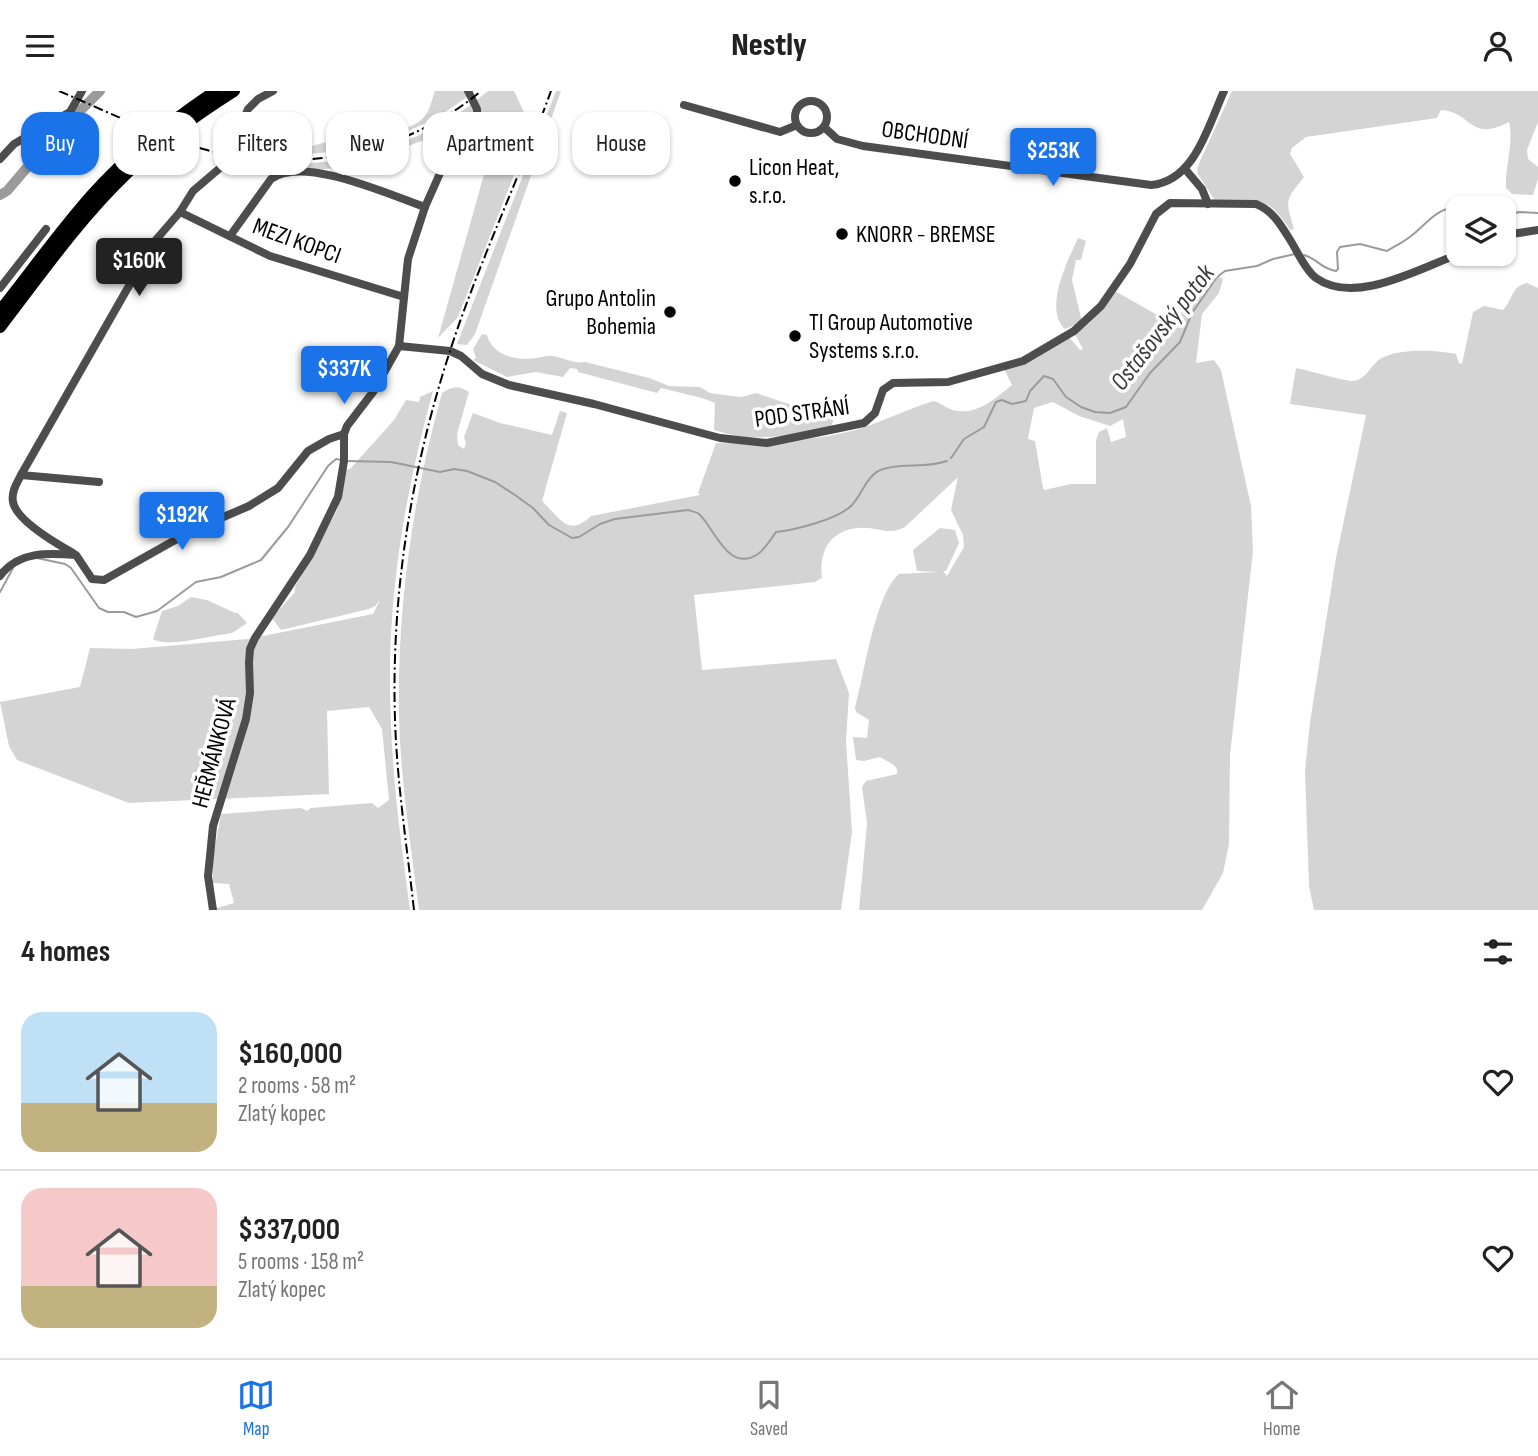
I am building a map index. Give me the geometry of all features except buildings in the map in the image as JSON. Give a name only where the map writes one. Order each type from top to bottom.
[{"type":"highway","points":[[0,311],[112,174],[172,121],[216,91]]},
{"type":"highway","points":[[0,327],[74,232],[126,174],[176,130],[234,91]]},
{"type":"street","points":[[0,159],[15,144],[70,112],[82,91]]},
{"type":"street","points":[[273,91],[258,99],[248,109],[229,155],[220,168],[193,191],[180,212],[154,242],[13,491],[13,504],[21,516],[53,542],[76,555],[92,579],[104,580],[193,530],[249,506],[278,488],[308,451],[344,434],[373,392],[399,346],[408,259],[425,207],[457,135],[477,114],[468,91]]},
{"type":"street","points":[[1224,91],[1198,148],[1185,169],[1202,188],[1208,204],[1256,204],[1263,207],[1274,215],[1313,276],[1335,287],[1364,287],[1446,259]]},
{"type":"street","points":[[797,125],[795,113],[798,108],[813,101],[823,107],[826,113],[824,127]]},
{"type":"street","name":"OBCHODNÍ","points":[[684,105],[780,132],[797,125],[808,134],[824,127],[837,139],[863,146],[1140,185],[1164,182],[1185,169]]},
{"type":"street","points":[[230,236],[271,179],[278,174],[330,174],[425,207]]},
{"type":"street","name":"POD STRÁNÍ","points":[[399,346],[450,351],[461,356],[481,374],[509,385],[594,404],[720,438],[767,443],[864,423],[875,413],[883,390],[893,383],[948,382],[1023,361],[1074,331],[1101,306],[1130,264],[1156,214],[1170,203],[1208,204]]},
{"type":"street","name":"MEZI KOPCI","points":[[180,212],[270,256],[404,297]]},
{"type":"street","points":[[0,288],[46,229]]},
{"type":"street","points":[[1516,234],[1538,230]]},
{"type":"street","name":"HEŘMÁNKOVÁ","points":[[214,910],[208,876],[213,826],[249,705],[250,649],[310,555],[338,497],[344,461],[344,434]]},
{"type":"street","points":[[21,475],[99,482]]},
{"type":"street","points":[[0,576],[8,565],[22,557],[52,553],[76,555]]},
{"type":"shaded area","points":[[435,91],[474,91],[444,112],[427,112]]},
{"type":"shaded area","points":[[488,91],[514,91],[524,112],[459,112]]},
{"type":"shaded area","points":[[556,91],[561,91],[554,112],[548,112]]},
{"type":"shaded area","points":[[1232,91],[1538,91],[1538,122],[1527,150],[1528,159],[1538,167],[1538,179],[1533,195],[1512,194],[1506,188],[1509,122],[1496,128],[1478,128],[1460,116],[1441,110],[1437,118],[1306,137],[1292,148],[1290,154],[1304,177],[1288,201],[1294,229],[1290,230],[1274,209],[1266,204],[1250,200],[1215,201],[1198,174],[1201,159]]},
{"type":"shaded area","points":[[423,118],[423,124],[409,130],[409,127]]},
{"type":"shaded area","points":[[423,133],[423,140],[409,146],[409,139]]},
{"type":"shaded area","points":[[326,142],[326,152],[312,153],[312,146]]},
{"type":"shaded area","points":[[326,161],[326,169],[312,170],[312,163]]},
{"type":"shaded area","points":[[484,175],[514,175],[458,317],[438,338]]},
{"type":"shaded area","points":[[523,175],[531,175],[475,334],[467,345],[457,344]]},
{"type":"shaded area","points":[[1078,238],[1086,241],[1081,260],[1076,260],[1072,280],[1082,322],[1065,329],[1056,309],[1057,297],[1064,271]]},
{"type":"shaded area","points":[[1213,273],[1223,279],[1219,293],[1202,314],[1196,363],[1214,360],[1221,370],[1251,506],[1253,551],[1230,755],[1229,844],[1223,873],[1202,910],[859,910],[867,823],[862,787],[866,781],[897,774],[897,771],[880,757],[856,760],[853,737],[867,738],[869,720],[856,712],[855,708],[877,617],[891,584],[899,574],[937,572],[917,571],[913,550],[940,528],[955,530],[959,543],[946,571],[943,571],[947,576],[964,547],[963,535],[951,510],[958,477],[905,527],[890,531],[855,528],[837,535],[826,548],[821,567],[822,578],[815,582],[694,595],[702,670],[836,659],[849,693],[846,741],[852,832],[841,910],[419,910],[400,743],[399,678],[408,554],[422,473],[442,393],[456,387],[469,392],[457,434],[458,445],[464,449],[464,437],[473,413],[500,423],[552,435],[560,411],[567,413],[542,501],[559,519],[576,525],[591,516],[700,495],[698,493],[716,443],[785,441],[852,431],[934,401],[959,411],[984,406],[1012,385],[1004,369],[1069,337],[1080,350],[1083,349],[1074,333],[1089,323],[1115,291],[1175,325],[1190,295]],"holes":[[[1053,402],[1079,416],[1110,426],[1123,419],[1126,437],[1111,442],[1107,428],[1099,432],[1096,440],[1096,484],[1071,484],[1044,490],[1035,441],[1028,439],[1034,408]]]},
{"type":"shaded area","points":[[1527,283],[1538,288],[1538,910],[1314,910],[1309,886],[1305,771],[1310,722],[1336,558],[1366,415],[1290,404],[1296,368],[1354,381],[1363,377],[1378,361],[1389,355],[1408,351],[1456,354],[1462,364],[1473,312],[1484,306],[1503,310],[1515,290]]},
{"type":"shaded area","points":[[482,334],[487,335],[494,348],[514,358],[553,356],[649,378],[669,386],[700,387],[710,393],[742,397],[756,393],[800,408],[835,415],[831,427],[801,433],[773,437],[730,434],[714,430],[715,403],[702,398],[661,388],[657,393],[570,368],[563,377],[536,372],[507,377],[473,360],[476,358],[473,349]]},
{"type":"shaded area","points":[[433,391],[405,514],[398,556],[391,639],[394,770],[410,910],[217,910],[234,903],[229,884],[213,883],[213,858],[221,814],[301,808],[307,811],[311,808],[372,803],[378,808],[389,800],[382,729],[369,707],[327,711],[329,794],[129,803],[17,760],[9,746],[0,702],[80,687],[90,648],[132,649],[248,639],[373,614],[380,600],[369,609],[281,630],[272,618],[295,592],[295,587],[337,510],[347,469],[350,469],[394,420],[406,400],[419,402],[420,397]]},
{"type":"shaded area","points":[[191,597],[207,600],[238,613],[247,623],[232,633],[199,639],[167,642],[153,639],[162,611],[178,606]]},
{"type":"waterway","points":[[0,195],[7,191],[47,144],[100,91]]},
{"type":"waterway","name":"Ostašovský potok","points":[[1304,255],[1336,271],[1337,252],[1340,247],[1360,244],[1387,251],[1446,209]]},
{"type":"waterway","name":"Ostašovský potok","points":[[1516,213],[1538,213]]},
{"type":"waterway","name":"Ostašovský potok","points":[[951,458],[964,439],[984,427],[996,402],[1002,400],[1012,404],[1026,401],[1030,391],[1044,376],[1053,379],[1066,397],[1081,407],[1110,413],[1126,407],[1150,373],[1180,342],[1192,313],[1217,277],[1225,271],[1257,266],[1295,254]]},
{"type":"waterway","name":"Ostašovský potok","points":[[37,558],[65,564],[71,568],[99,608],[108,612],[124,612],[136,617],[157,611],[196,582],[221,577],[261,560],[288,527],[328,466],[336,459],[341,460]]},
{"type":"waterway","name":"Ostašovský potok","points":[[347,461],[391,462],[440,472],[454,469],[467,471],[495,482],[533,508],[549,525],[572,538],[615,519],[688,510],[699,514],[705,520],[730,554],[747,559],[761,552],[776,532],[816,523],[846,510],[878,471],[947,461]]},
{"type":"waterway","name":"Ostašovský potok","points":[[0,592],[13,568]]},
{"type":"railway","points":[[59,91],[148,130],[203,149],[239,157],[276,160],[349,154],[385,144],[419,131],[451,113],[481,91]]},
{"type":"railway","points":[[414,910],[395,720],[396,627],[406,534],[424,443],[449,354],[551,91]]},
{"type":"place","name":"Licon Heat, s.r.o.","points":[[735,181]]},
{"type":"place","name":"KNORR - BREMSE","points":[[842,234]]},
{"type":"place","name":"Grupo Antolin Bohemia","points":[[670,312]]},
{"type":"place","name":"TI Group Automotive Systems s.r.o.","points":[[795,336]]}]
